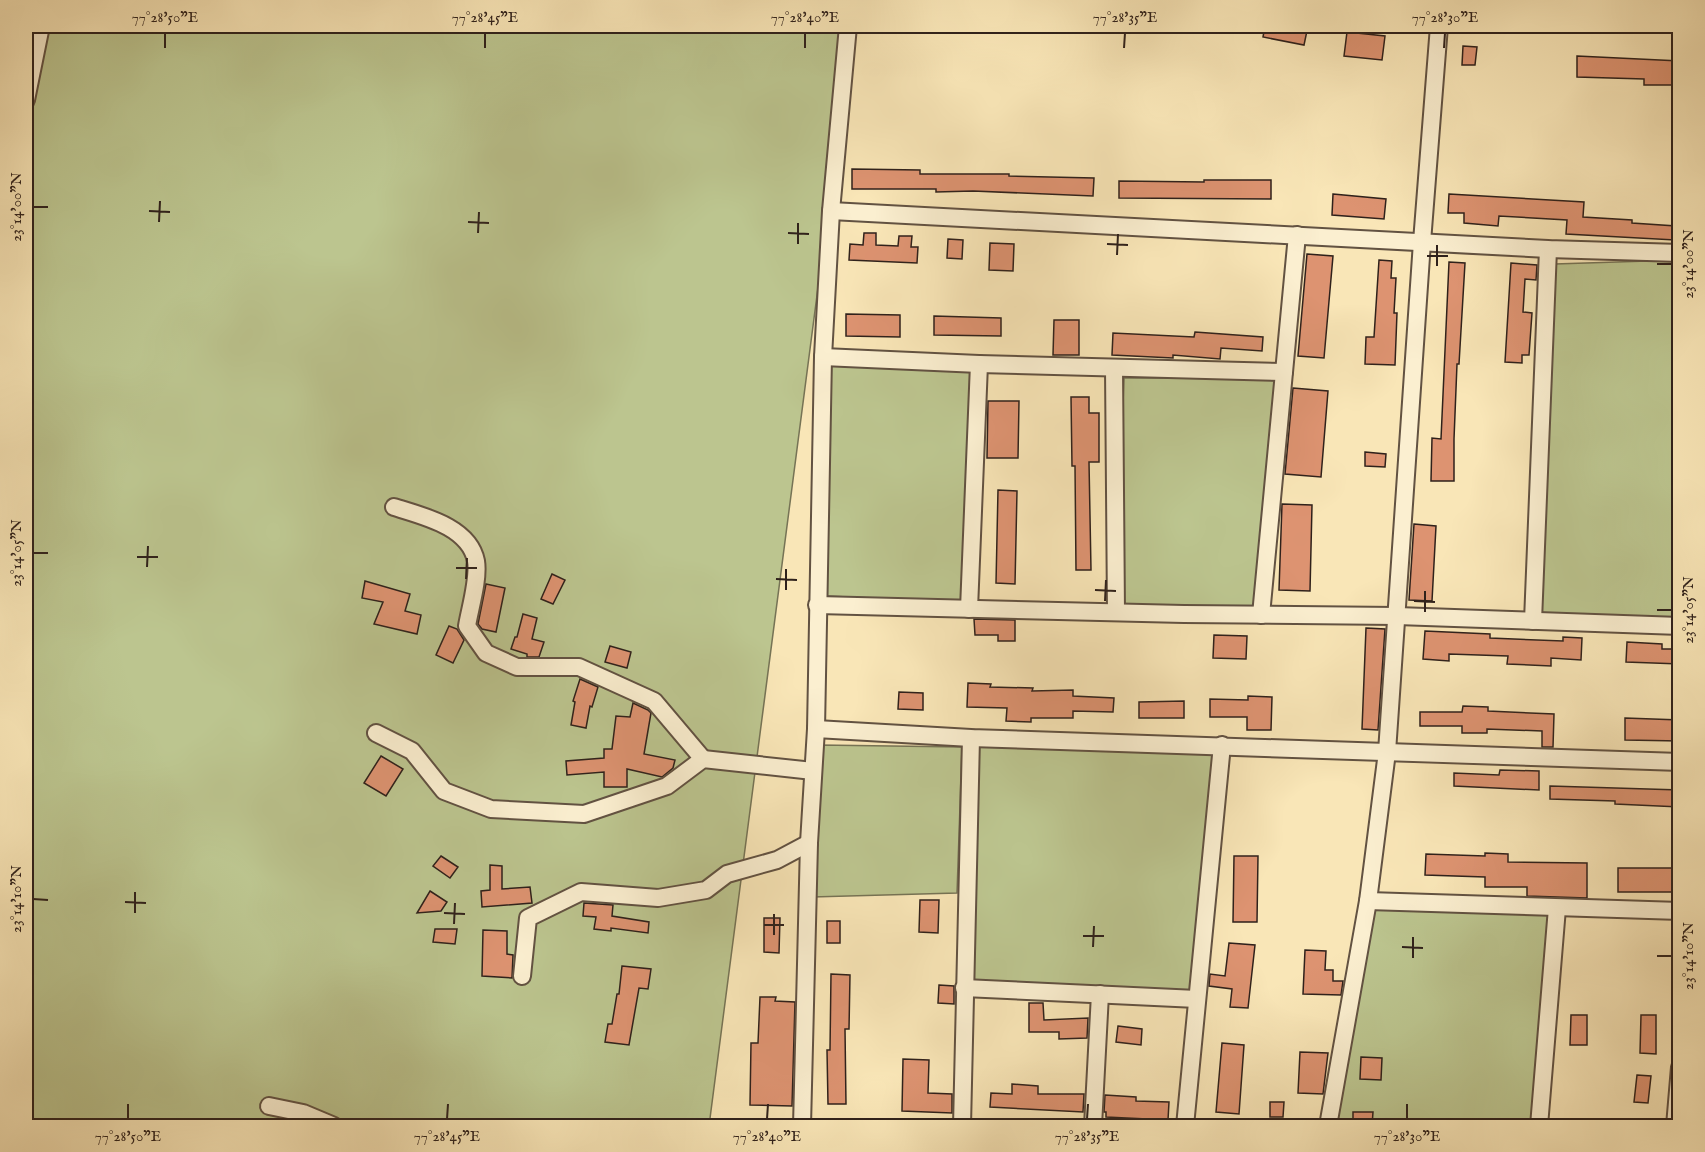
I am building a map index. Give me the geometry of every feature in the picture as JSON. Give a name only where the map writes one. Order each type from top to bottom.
[{"type":"street","points":[[26,100],[41,26]]},
{"type":"street","points":[[802,1126],[809,843],[816,729],[824,357],[831,211],[848,26]]},
{"type":"street","points":[[1328,1126],[1368,901],[1387,752],[1439,26]]},
{"type":"street","points":[[831,211],[1548,249],[1680,253]]},
{"type":"street","points":[[1261,615],[1297,235]]},
{"type":"street","points":[[1533,621],[1548,249]]},
{"type":"street","points":[[824,357],[979,364],[1284,372]]},
{"type":"street","points":[[969,609],[979,364]]},
{"type":"street","points":[[1114,368],[1116,612]]},
{"type":"street","points":[[394,507],[442,523],[458,533],[471,549],[476,561],[467,626],[486,653],[517,668],[579,667],[654,701],[703,759]]},
{"type":"street","points":[[817,605],[1396,616],[1680,626]]},
{"type":"street","points":[[816,729],[971,738],[1680,762]]},
{"type":"street","points":[[376,733],[412,751],[444,791],[491,809],[584,814],[667,786],[703,759],[813,771]]},
{"type":"street","points":[[962,1126],[971,738]]},
{"type":"street","points":[[1185,1126],[1222,745]]},
{"type":"street","points":[[522,976],[528,918],[580,892],[658,898],[706,890],[727,874],[777,860],[809,843]]},
{"type":"street","points":[[1368,901],[1680,911]]},
{"type":"street","points":[[1539,1126],[1557,908]]},
{"type":"street","points":[[964,988],[1197,999]]},
{"type":"street","points":[[1093,1126],[1100,994]]},
{"type":"street","points":[[1675,1126],[1680,1067]]},
{"type":"street","points":[[269,1106],[303,1113],[334,1126]]},
{"type":"green space","points":[[26,26],[852,26],[709,1126],[26,1126]]},
{"type":"green space","points":[[1679,260],[1679,622],[1539,613],[1555,264]]},
{"type":"green space","points":[[830,363],[975,370],[968,602],[825,596]]},
{"type":"green space","points":[[1124,378],[1278,378],[1257,607],[1124,605],[1117,561]]},
{"type":"green space","points":[[819,745],[962,747],[957,893],[812,897]]},
{"type":"green space","points":[[978,747],[1219,752],[1192,990],[970,986]]},
{"type":"green space","points":[[1373,909],[1548,915],[1533,1126],[1334,1126]]},
{"type":"building","points":[[1265,26],[1308,26],[1304,45],[1263,37]]},
{"type":"building","points":[[1347,32],[1385,36],[1382,60],[1344,56]]},
{"type":"building","points":[[1463,46],[1477,47],[1475,65],[1462,65]]},
{"type":"building","points":[[1577,56],[1680,61],[1680,85],[1644,85],[1644,79],[1577,77]]},
{"type":"building","points":[[852,169],[920,170],[920,174],[1009,174],[1009,176],[1094,178],[1093,196],[973,191],[936,192],[936,189],[852,189]]},
{"type":"building","points":[[1204,180],[1271,180],[1271,199],[1119,198],[1119,181],[1204,182]]},
{"type":"building","points":[[1333,194],[1386,199],[1384,219],[1332,215]]},
{"type":"building","points":[[1449,194],[1584,202],[1583,217],[1676,226],[1675,240],[1566,234],[1567,220],[1499,216],[1498,226],[1464,223],[1464,213],[1448,213]]},
{"type":"building","points":[[864,233],[876,233],[876,245],[898,246],[899,236],[912,236],[911,247],[918,247],[917,263],[849,260],[850,244],[863,245]]},
{"type":"building","points":[[948,239],[963,240],[962,259],[947,258]]},
{"type":"building","points":[[990,243],[1014,244],[1013,271],[989,270]]},
{"type":"building","points":[[1307,254],[1333,256],[1324,358],[1298,356]]},
{"type":"building","points":[[1379,260],[1392,261],[1391,278],[1396,278],[1395,365],[1365,364],[1366,337],[1374,337]]},
{"type":"building","points":[[1449,262],[1465,263],[1459,364],[1457,364],[1454,481],[1431,481],[1432,438],[1441,439]]},
{"type":"building","points":[[1511,263],[1537,265],[1536,280],[1525,279],[1523,312],[1532,313],[1529,355],[1522,355],[1522,363],[1505,362]]},
{"type":"building","points":[[846,314],[900,315],[900,337],[846,336]]},
{"type":"building","points":[[934,316],[1001,318],[1001,336],[934,335]]},
{"type":"building","points":[[1054,320],[1079,320],[1079,355],[1053,355]]},
{"type":"building","points":[[1195,332],[1263,337],[1262,351],[1221,348],[1220,359],[1173,355],[1173,358],[1112,355],[1113,333],[1194,337]]},
{"type":"building","points":[[1293,388],[1328,391],[1321,477],[1285,474]]},
{"type":"building","points":[[1071,397],[1089,397],[1089,413],[1099,413],[1099,462],[1089,462],[1091,570],[1076,570],[1075,466],[1072,466]]},
{"type":"building","points":[[988,401],[1019,401],[1018,458],[987,458]]},
{"type":"building","points":[[1365,452],[1386,454],[1385,467],[1365,466]]},
{"type":"building","points":[[998,490],[1017,491],[1015,584],[996,583]]},
{"type":"building","points":[[1282,504],[1312,505],[1310,591],[1279,590]]},
{"type":"building","points":[[1414,524],[1436,526],[1432,601],[1409,600]]},
{"type":"building","points":[[552,574],[565,580],[553,604],[541,599]]},
{"type":"building","points":[[365,581],[410,594],[405,611],[421,615],[417,634],[374,624],[383,602],[362,598]]},
{"type":"building","points":[[486,584],[505,588],[496,632],[482,629],[478,624]]},
{"type":"building","points":[[523,614],[537,618],[532,639],[544,642],[539,657],[527,657],[527,654],[511,649]]},
{"type":"building","points":[[974,619],[1015,620],[1015,641],[998,641],[998,635],[975,635]]},
{"type":"building","points":[[449,626],[457,629],[464,640],[453,663],[436,655]]},
{"type":"building","points":[[1366,628],[1385,629],[1378,730],[1362,729]]},
{"type":"building","points":[[1425,631],[1490,634],[1490,638],[1563,641],[1563,637],[1582,638],[1581,660],[1551,658],[1551,666],[1507,664],[1508,656],[1449,654],[1449,661],[1423,659]]},
{"type":"building","points":[[1214,635],[1247,636],[1246,659],[1213,658]]},
{"type":"building","points":[[1627,642],[1662,644],[1662,649],[1680,649],[1680,664],[1626,662]]},
{"type":"building","points":[[610,646],[631,652],[627,668],[605,662]]},
{"type":"building","points":[[580,679],[598,687],[592,707],[590,706],[586,728],[571,725],[575,702],[573,701]]},
{"type":"building","points":[[968,683],[991,684],[990,687],[1033,688],[1032,691],[1073,690],[1073,696],[1114,698],[1113,712],[1073,711],[1073,718],[1031,718],[1031,722],[1006,721],[1007,708],[967,707]]},
{"type":"building","points":[[899,692],[923,693],[923,710],[898,709]]},
{"type":"building","points":[[1248,696],[1272,697],[1271,730],[1247,730],[1247,717],[1210,717],[1210,699],[1248,700]]},
{"type":"building","points":[[1184,701],[1184,718],[1139,718],[1139,702]]},
{"type":"building","points":[[633,703],[651,713],[644,754],[675,760],[673,768],[662,777],[627,769],[627,787],[604,787],[604,772],[567,775],[566,761],[604,758],[604,749],[612,749],[616,716],[630,717]]},
{"type":"building","points":[[1463,706],[1488,707],[1488,711],[1554,714],[1553,747],[1542,747],[1542,731],[1487,729],[1487,733],[1462,733],[1462,726],[1420,726],[1420,712],[1462,712]]},
{"type":"building","points":[[1625,718],[1680,720],[1680,741],[1625,740]]},
{"type":"building","points":[[381,756],[403,769],[386,796],[364,783]]},
{"type":"building","points":[[1500,770],[1539,771],[1539,790],[1454,786],[1454,773],[1499,775]]},
{"type":"building","points":[[1550,786],[1680,790],[1680,807],[1615,804],[1615,801],[1550,799]]},
{"type":"building","points":[[1485,853],[1508,854],[1508,862],[1587,863],[1587,898],[1527,896],[1527,887],[1485,887],[1485,877],[1425,875],[1426,854],[1485,856]]},
{"type":"building","points":[[441,856],[458,867],[450,878],[433,866]]},
{"type":"building","points":[[1234,856],[1258,856],[1257,922],[1233,922]]},
{"type":"building","points":[[490,865],[502,866],[502,889],[530,887],[532,903],[482,907],[481,891],[490,890]]},
{"type":"building","points":[[1618,868],[1676,868],[1676,892],[1618,892]]},
{"type":"building","points":[[430,891],[447,902],[441,911],[417,913]]},
{"type":"building","points":[[920,900],[939,900],[938,933],[919,932]]},
{"type":"building","points":[[584,903],[613,905],[612,916],[649,922],[648,933],[611,928],[611,931],[594,929],[596,917],[583,916]]},
{"type":"building","points":[[764,918],[780,918],[779,953],[764,952]]},
{"type":"building","points":[[827,921],[840,921],[840,943],[827,943]]},
{"type":"building","points":[[435,929],[457,929],[455,944],[433,942]]},
{"type":"building","points":[[483,930],[507,931],[507,954],[513,955],[512,978],[482,976]]},
{"type":"building","points":[[1229,943],[1255,945],[1248,1008],[1230,1007],[1232,989],[1209,986],[1210,974],[1225,976]]},
{"type":"building","points":[[1305,950],[1326,951],[1325,970],[1333,970],[1333,981],[1343,981],[1341,995],[1303,994]]},
{"type":"building","points":[[622,966],[651,969],[648,989],[639,988],[629,1045],[605,1042],[608,1024],[612,1024],[617,994],[619,994]]},
{"type":"building","points":[[831,974],[850,975],[849,1029],[845,1029],[846,1104],[828,1104],[827,1050],[830,1050]]},
{"type":"building","points":[[939,985],[954,986],[954,1004],[938,1003]]},
{"type":"building","points":[[760,997],[776,997],[775,1001],[795,1002],[792,1106],[750,1105],[751,1043],[758,1043]]},
{"type":"building","points":[[1029,1003],[1043,1003],[1044,1020],[1088,1018],[1087,1038],[1059,1039],[1059,1032],[1029,1032]]},
{"type":"building","points":[[1571,1015],[1587,1015],[1587,1045],[1570,1045]]},
{"type":"building","points":[[1641,1015],[1656,1015],[1656,1054],[1640,1053]]},
{"type":"building","points":[[1118,1026],[1142,1029],[1141,1045],[1116,1042]]},
{"type":"building","points":[[1222,1043],[1244,1045],[1239,1114],[1216,1112]]},
{"type":"building","points":[[1300,1052],[1328,1053],[1323,1094],[1298,1093]]},
{"type":"building","points":[[1361,1057],[1382,1058],[1381,1080],[1360,1079]]},
{"type":"building","points":[[903,1059],[929,1060],[928,1093],[952,1094],[952,1113],[902,1111]]},
{"type":"building","points":[[1637,1075],[1651,1076],[1648,1103],[1634,1102]]},
{"type":"building","points":[[1012,1084],[1038,1086],[1038,1094],[1084,1094],[1083,1112],[990,1107],[991,1093],[1012,1094]]},
{"type":"building","points":[[1105,1095],[1136,1097],[1136,1101],[1169,1102],[1168,1120],[1106,1117]]},
{"type":"building","points":[[1270,1102],[1284,1102],[1283,1117],[1270,1117]]},
{"type":"building","points":[[1353,1112],[1373,1112],[1372,1126],[1353,1126]]}]
